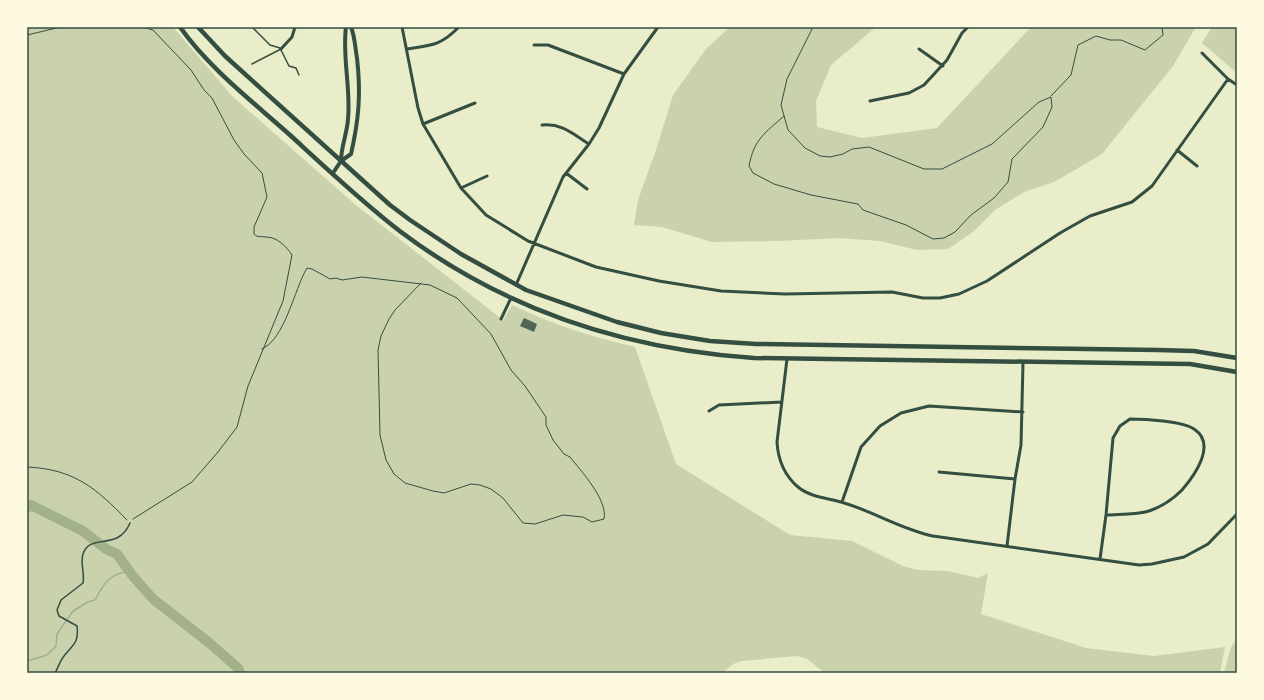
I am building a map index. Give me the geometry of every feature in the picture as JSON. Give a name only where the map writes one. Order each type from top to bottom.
[{"type":"main road","points":[[180,27],[215,67],[332,173],[401,232],[452,265],[511,298],[546,313],[599,331],[659,347],[711,355],[787,359],[1190,364],[1237,372]]},
{"type":"main road","points":[[198,27],[225,56],[341,161],[410,220],[461,254],[516,285],[565,305],[617,322],[661,333],[710,340],[800,345],[1194,351],[1237,358]]},
{"type":"main road","points":[[341,161],[341,151],[348,120],[349,83],[345,37],[346,27]]},
{"type":"main road","points":[[332,173],[341,161],[351,154],[358,124],[360,83],[354,36],[351,27]]},
{"type":"street","points":[[281,48],[292,37],[295,27]]},
{"type":"street","points":[[402,27],[418,108],[423,124],[461,188],[486,215],[535,243],[596,267],[659,281],[721,291],[785,294],[892,292],[923,298],[940,298],[959,294],[987,281],[1060,233],[1090,216],[1132,202],[1152,186],[1228,79]]},
{"type":"street","points":[[407,49],[438,44],[447,39],[459,27]]},
{"type":"street","points":[[516,285],[563,176],[589,144],[599,128],[624,74],[658,27]]},
{"type":"street","points":[[870,101],[909,93],[924,85],[943,66],[968,27]]},
{"type":"street","points":[[534,45],[548,45],[624,74]]},
{"type":"street","points":[[918,49],[943,66]]},
{"type":"street","points":[[1202,53],[1228,79],[1237,85]]},
{"type":"street","points":[[423,124],[475,103]]},
{"type":"street","points":[[542,126],[553,124],[559,125],[589,144]]},
{"type":"street","points":[[1177,150],[1197,166]]},
{"type":"street","points":[[566,173],[587,189]]},
{"type":"street","points":[[461,188],[487,176]]},
{"type":"street","points":[[501,319],[511,298]]},
{"type":"street","points":[[787,359],[778,455],[788,478],[799,489],[816,496],[842,502],[911,531],[933,536],[1100,560],[1152,564],[1184,557],[1208,544],[1237,514]]},
{"type":"street","points":[[1007,546],[1015,479],[1021,445],[1023,412],[1023,362]]},
{"type":"street","points":[[709,411],[719,405],[782,402]]},
{"type":"street","points":[[842,502],[861,447],[880,426],[901,413],[929,406],[1023,412]]},
{"type":"street","points":[[1100,560],[1113,438],[1126,420],[1130,419],[1148,419],[1193,428],[1200,436],[1204,448],[1202,460],[1182,490],[1164,505],[1147,512],[1106,514]]},
{"type":"street","points":[[939,472],[1015,479]]},
{"type":"lane","points":[[252,27],[270,45],[281,48]]},
{"type":"lane","points":[[252,64],[281,48]]},
{"type":"lane","points":[[281,48],[289,66],[296,68],[299,75]]},
{"type":"lane","points":[[55,673],[64,656],[73,648],[78,633],[77,626],[59,616],[57,610],[62,600],[83,583],[83,554],[89,546],[97,541],[115,539],[122,536],[130,523]]},
{"type":"path","points":[[27,35],[61,27]]},
{"type":"path","points":[[27,467],[48,468],[91,486],[130,523],[134,518],[192,482],[237,427],[248,386],[283,301],[292,255],[289,250],[275,238],[259,237],[254,234],[254,227],[267,197],[262,173],[244,154],[234,140],[212,98],[204,90],[191,70],[153,30],[142,27]]},
{"type":"path","points":[[813,27],[787,79],[781,105],[788,130],[798,142],[820,156],[830,157],[843,154],[852,149],[869,147],[924,169],[942,169],[992,144],[1039,102],[1051,97],[1071,75],[1078,45],[1096,36],[1110,40],[1121,40],[1145,50],[1163,35],[1162,27]]},
{"type":"path","points":[[784,116],[761,137],[752,150],[749,166],[753,173],[774,184],[811,195],[858,204],[863,210],[906,225],[933,239],[944,238],[955,232],[971,215],[994,198],[1008,182],[1012,159],[1043,127],[1052,107],[1051,97]]},
{"type":"path","points":[[262,349],[268,346],[276,336],[307,268],[312,269],[330,279],[336,278],[342,280],[362,277],[421,283],[430,285],[457,298],[491,334],[511,370],[525,386],[546,417],[546,425],[553,440],[564,454],[570,457],[599,496],[603,504],[604,519],[592,522],[583,518],[563,515],[535,524],[523,523],[504,498],[480,485],[471,484],[444,493],[405,483],[394,474],[386,460],[380,435],[378,350],[381,336],[389,319],[395,310],[421,283]]},
{"type":"green space","points":[[27,27],[173,27],[233,97],[357,206],[503,320],[512,305],[572,329],[635,347],[676,464],[790,535],[852,541],[903,566],[918,570],[948,571],[978,578],[988,573],[981,614],[1086,648],[1154,656],[1225,647],[1220,673],[825,673],[806,658],[796,656],[741,661],[733,664],[723,673],[27,673]]},
{"type":"green space","points":[[730,27],[876,27],[831,65],[816,101],[817,127],[862,138],[937,128],[1031,27],[1196,27],[1173,66],[1102,154],[1054,182],[1024,192],[995,210],[973,232],[948,249],[917,250],[880,241],[839,238],[712,242],[662,227],[634,225],[638,200],[657,147],[673,95],[706,49]]},
{"type":"green space","points":[[1212,27],[1237,27],[1237,73],[1202,43]]},
{"type":"green space","points":[[1237,638],[1237,673],[1224,673],[1231,647]]},
{"type":"building","points":[[524,318],[537,324],[534,332],[520,326]]},
{"type":"waterway","points":[[27,508],[31,505],[83,531],[106,549],[117,554],[132,575],[153,599],[207,641],[238,668],[240,673]]},
{"type":"waterway","points":[[27,661],[47,655],[56,646],[57,634],[73,611],[88,602],[95,600],[104,584],[112,577],[117,574],[130,571]]}]
